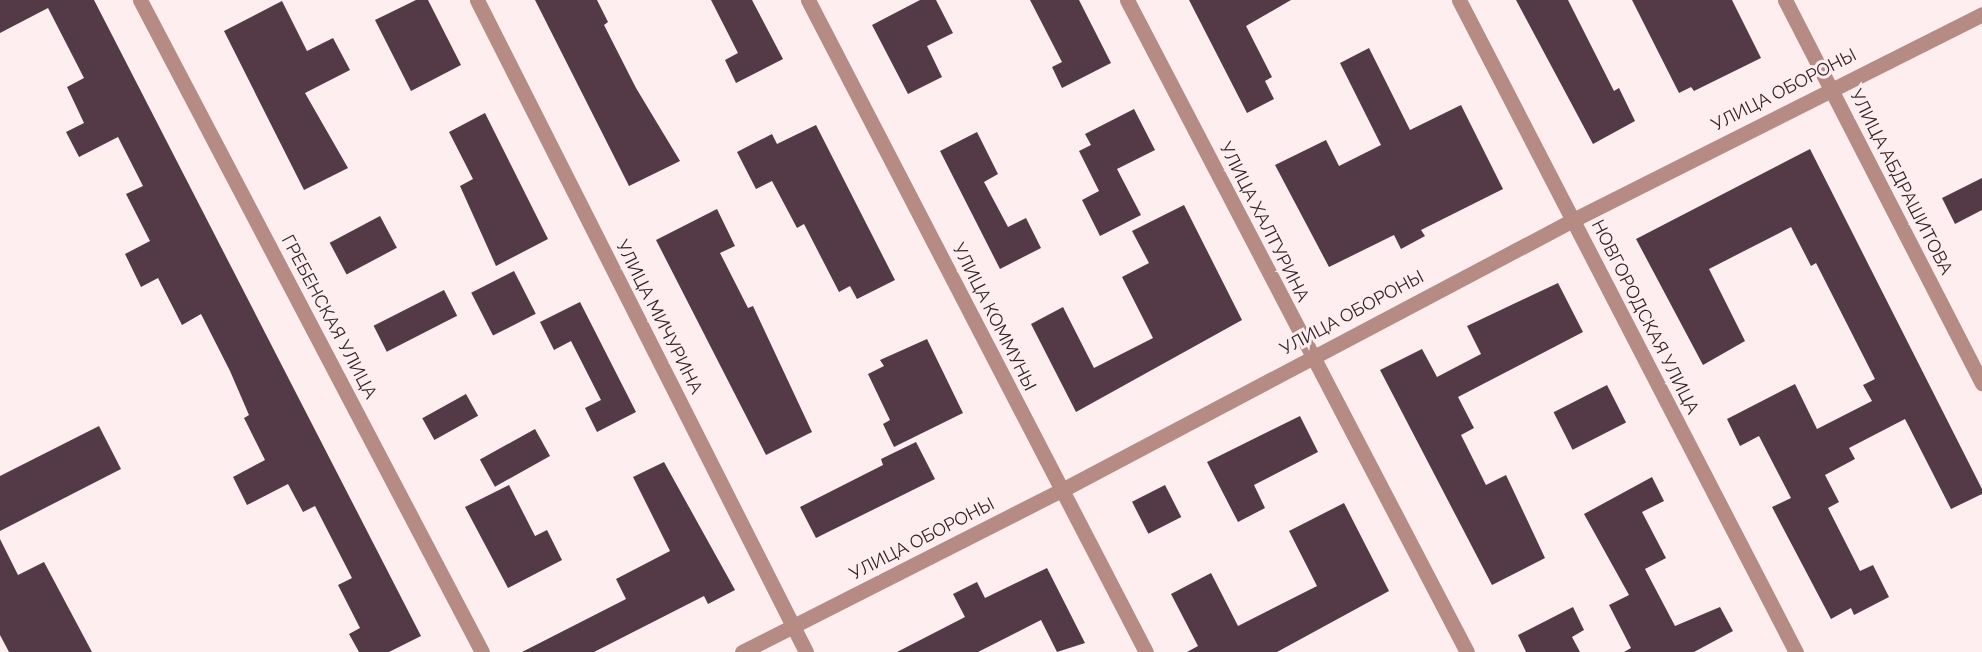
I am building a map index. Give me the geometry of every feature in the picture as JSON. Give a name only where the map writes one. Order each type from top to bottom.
[{"type":"street","name":"ГРЕБЕНСКАЯ УЛИЦА","points":[[140,0],[482,652]]},
{"type":"street","name":"УЛИЦА МИЧУРИНА","points":[[477,0],[806,652]]},
{"type":"street","name":"УЛИЦА КОММУНЫ","points":[[808,0],[1146,652]]},
{"type":"street","name":"УЛИЦА ХАЛТУРИНА","points":[[1127,0],[1467,652]]},
{"type":"street","name":"НОВГОРОДСКАЯ УЛИЦА","points":[[1460,0],[1796,652]]},
{"type":"street","name":"УЛИЦА АБДРАШИТОВА","points":[[1785,0],[1982,382]]},
{"type":"street","name":"УЛИЦА ОБОРОНЫ","points":[[742,652],[1062,490],[1311,356],[1573,220],[1830,88],[1982,14]]},
{"type":"building","points":[[0,0],[94,0],[421,636],[389,652],[359,652],[349,634],[360,628],[338,585],[352,578],[315,506],[303,512],[288,484],[247,505],[233,477],[265,460],[244,418],[249,415],[230,371],[201,314],[182,325],[158,278],[141,287],[125,254],[150,241],[126,194],[143,186],[118,137],[79,157],[66,132],[84,123],[67,87],[84,78],[48,8],[0,33]]},
{"type":"building","points":[[416,0],[428,0],[461,65],[411,91],[375,20]]},
{"type":"building","points":[[535,0],[597,0],[608,22],[604,25],[636,88],[680,161],[629,186]]},
{"type":"building","points":[[711,0],[752,0],[783,59],[736,83],[725,60],[738,53]]},
{"type":"building","points":[[920,0],[936,0],[953,33],[927,46],[942,77],[908,94],[872,25]]},
{"type":"building","points":[[1030,0],[1079,0],[1111,63],[1062,88],[1052,67],[1062,62]]},
{"type":"building","points":[[1189,0],[1291,0],[1246,26],[1272,77],[1265,81],[1274,99],[1247,113]]},
{"type":"building","points":[[1516,0],[1568,0],[1614,91],[1619,88],[1635,121],[1593,144]]},
{"type":"building","points":[[1632,0],[1732,0],[1761,58],[1694,91],[1691,87],[1679,93]]},
{"type":"building","points":[[282,1],[307,51],[333,38],[350,70],[305,93],[348,168],[304,190],[224,31]]},
{"type":"building","points":[[1369,48],[1410,130],[1461,105],[1503,189],[1421,230],[1425,236],[1401,249],[1394,235],[1329,267],[1275,165],[1326,140],[1339,166],[1381,145],[1340,63]]},
{"type":"building","points":[[1134,109],[1155,150],[1117,169],[1141,215],[1100,236],[1082,200],[1099,191],[1079,151],[1091,145],[1085,134]]},
{"type":"building","points":[[485,113],[548,239],[496,266],[460,186],[473,179],[449,132]]},
{"type":"building","points":[[816,125],[895,280],[857,299],[850,286],[839,292],[804,224],[797,228],[772,181],[756,189],[737,152],[772,134],[777,144]]},
{"type":"building","points":[[977,132],[998,174],[984,182],[1008,227],[1026,218],[1041,248],[1000,269],[940,151]]},
{"type":"building","points":[[1810,149],[1982,489],[1982,494],[1951,509],[1905,419],[1849,448],[1855,459],[1825,475],[1839,502],[1828,508],[1860,571],[1873,565],[1889,597],[1854,615],[1851,608],[1831,619],[1772,507],[1791,498],[1759,436],[1740,446],[1727,419],[1795,384],[1817,429],[1872,401],[1863,385],[1875,379],[1816,263],[1811,266],[1791,227],[1709,269],[1745,341],[1703,365],[1636,239]]},
{"type":"building","points":[[1982,178],[1982,210],[1955,224],[1942,198]]},
{"type":"building","points":[[1184,205],[1242,320],[1076,412],[1031,324],[1063,307],[1094,368],[1153,338],[1122,277],[1149,263],[1132,231]]},
{"type":"building","points":[[717,209],[735,246],[720,253],[748,308],[753,306],[812,432],[766,455],[656,240]]},
{"type":"building","points":[[380,216],[397,248],[347,275],[330,243]]},
{"type":"building","points":[[514,271],[536,314],[493,336],[471,293]]},
{"type":"building","points":[[1558,283],[1583,332],[1458,397],[1474,428],[1461,435],[1486,485],[1506,475],[1545,558],[1492,585],[1380,370],[1422,349],[1437,377],[1481,354],[1467,326]]},
{"type":"building","points":[[444,290],[457,316],[387,352],[374,326]]},
{"type":"building","points":[[580,302],[636,412],[597,432],[585,408],[601,400],[571,341],[554,350],[540,322]]},
{"type":"building","points":[[927,339],[963,413],[894,447],[883,424],[890,420],[868,374],[884,366],[880,360]]},
{"type":"building","points":[[1607,385],[1626,422],[1573,450],[1554,412]]},
{"type":"building","points":[[466,394],[478,416],[434,440],[422,418]]},
{"type":"building","points":[[1300,416],[1318,452],[1254,485],[1265,508],[1238,522],[1207,462]]},
{"type":"building","points":[[99,426],[121,469],[0,531],[0,476]]},
{"type":"building","points":[[535,429],[550,456],[495,487],[480,460]]},
{"type":"building","points":[[916,442],[935,479],[816,538],[800,507],[883,465],[881,459]]},
{"type":"building","points":[[664,462],[735,590],[708,604],[704,596],[594,652],[522,652],[626,599],[616,579],[670,551],[633,477]]},
{"type":"building","points":[[1652,477],[1664,501],[1642,512],[1666,558],[1645,569],[1675,626],[1720,607],[1733,631],[1694,652],[1624,652],[1631,648],[1609,605],[1629,595],[1584,514]]},
{"type":"building","points":[[509,485],[535,536],[547,530],[562,560],[508,588],[465,507]]},
{"type":"building","points":[[1165,485],[1181,517],[1148,534],[1132,502]]},
{"type":"building","points":[[1344,503],[1389,591],[1277,652],[1187,652],[1198,646],[1171,594],[1211,573],[1238,626],[1317,586],[1289,531]]},
{"type":"building","points":[[0,539],[18,575],[44,562],[92,652],[9,652],[0,635]]},
{"type":"building","points":[[1047,568],[1085,643],[1057,652],[1041,620],[978,652],[897,652],[965,617],[953,594],[977,582],[985,598]]},
{"type":"building","points":[[1573,607],[1584,630],[1572,637],[1580,652],[1526,652],[1518,635]]}]
